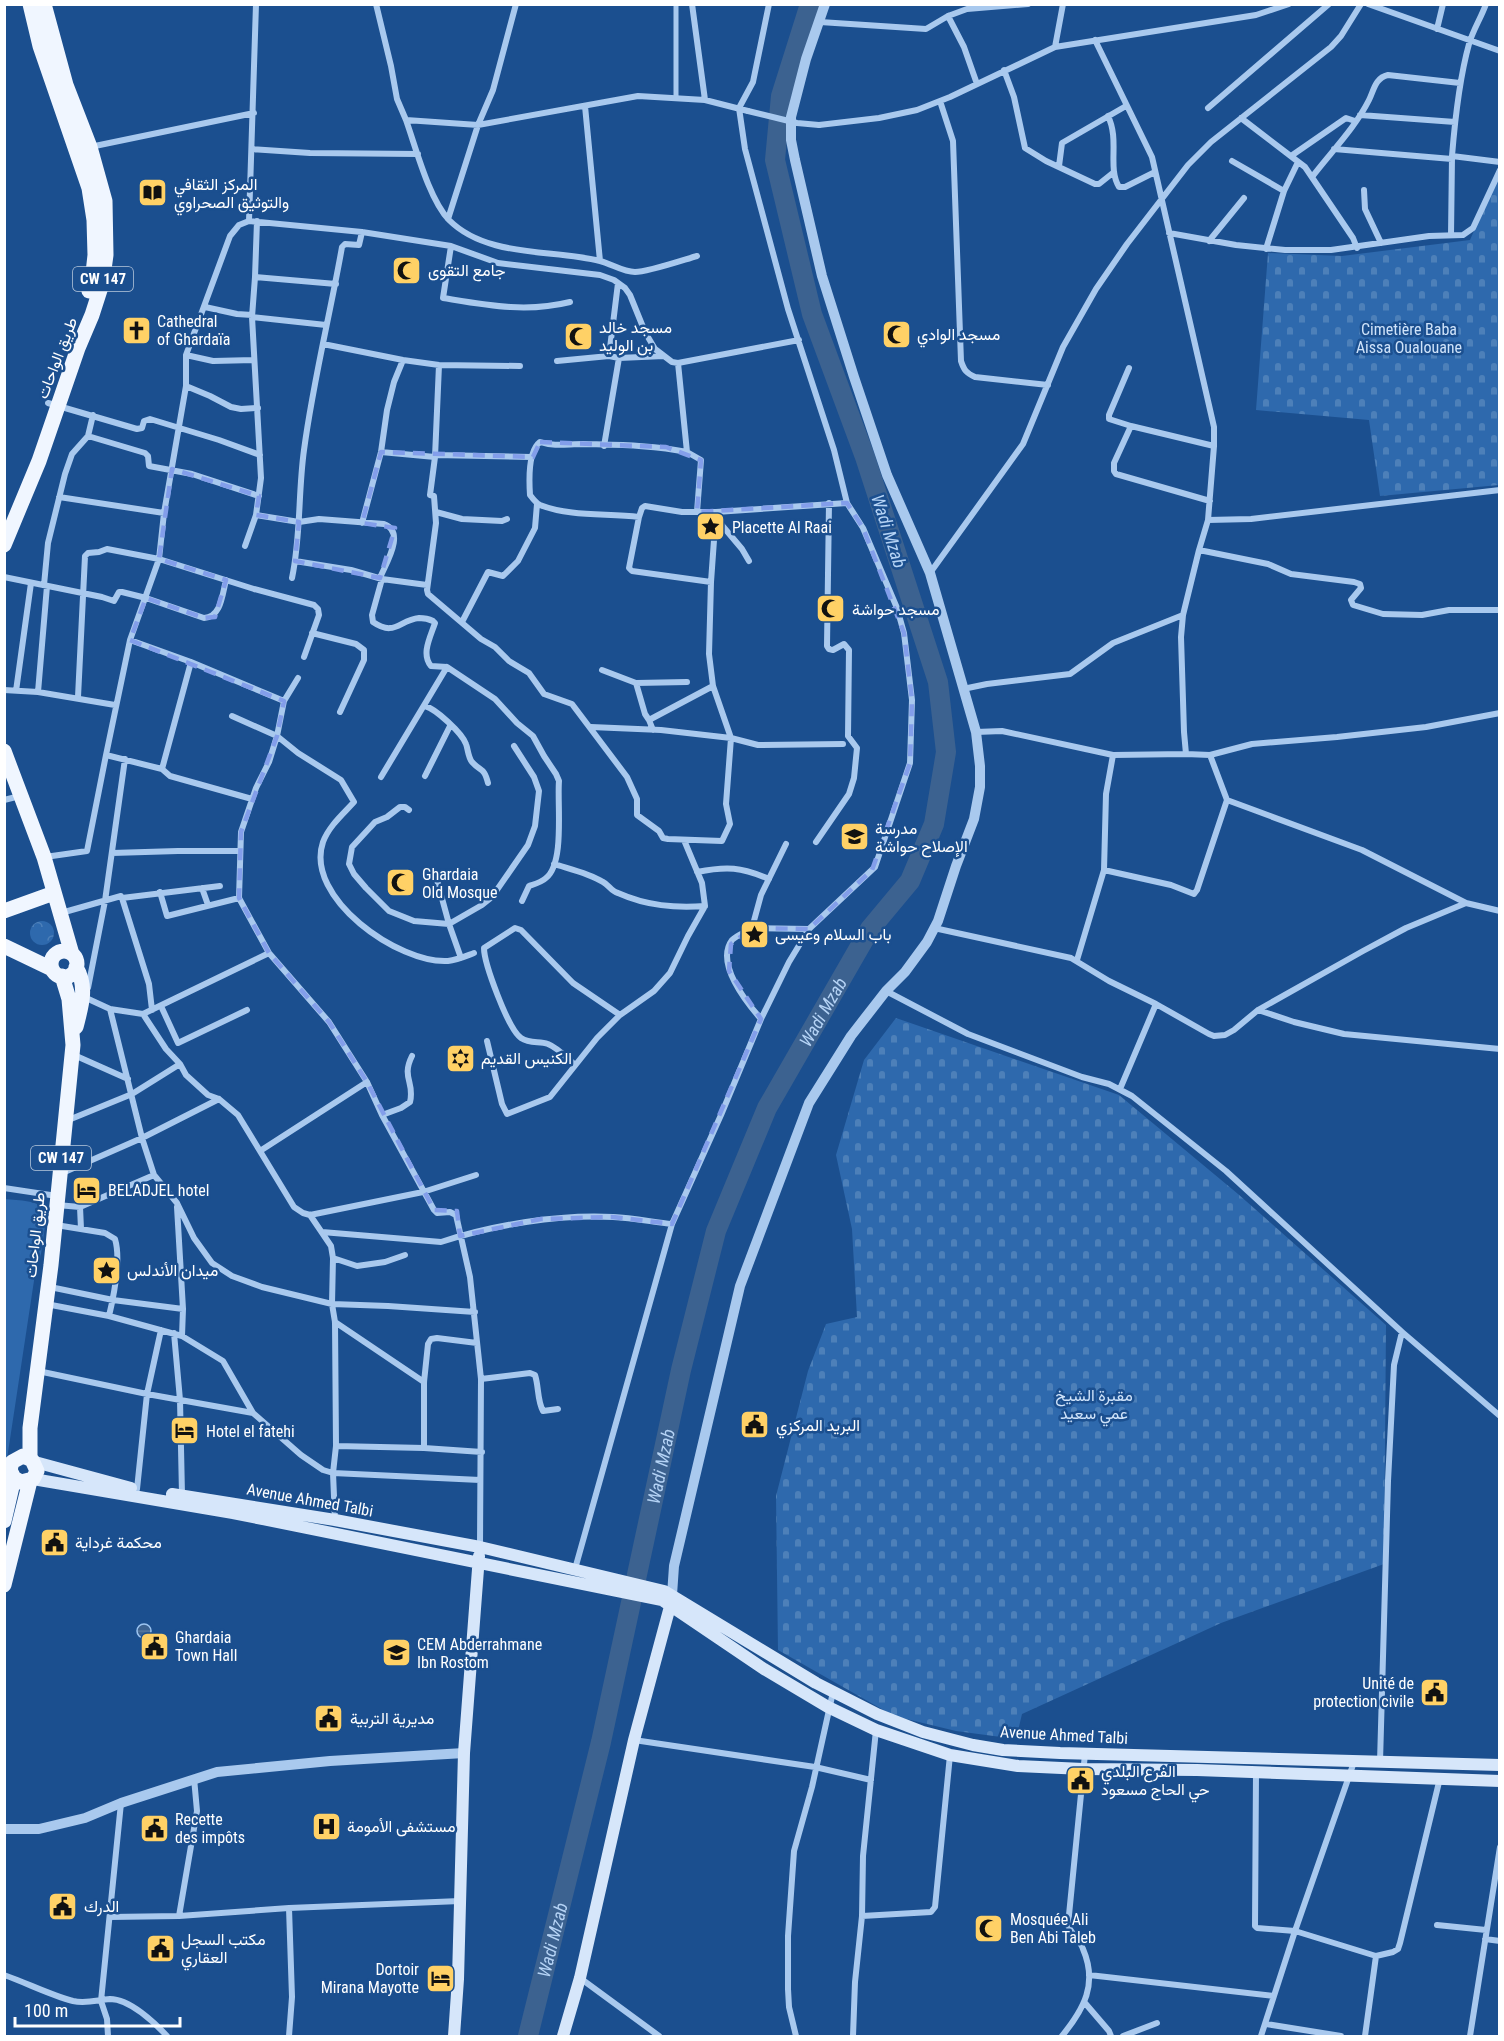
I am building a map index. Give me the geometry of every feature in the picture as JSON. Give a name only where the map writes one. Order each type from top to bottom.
[{"type":"main road","name":"طريق الواحات","points":[[30,4],[40,46],[56,94],[84,150]]},
{"type":"main road","name":"طريق الواحات","points":[[4,545],[39,461],[69,345],[83,312],[100,255],[84,150],[44,4]]},
{"type":"main road","points":[[55,45],[54,26],[57,4]]},
{"type":"main road","name":"طريق الواحات","points":[[4,525],[53,404]]},
{"type":"main road","points":[[4,911],[54,892],[44,857],[6,757]]},
{"type":"main road","name":"طريق الواحات","points":[[19,1464],[30,1428],[55,1225],[72,1050],[85,997],[83,983],[54,892]]},
{"type":"main road","points":[[4,946],[57,973],[69,975],[75,962]]},
{"type":"main road","points":[[57,973],[51,961],[55,955],[65,951],[75,962],[93,964]]},
{"type":"main road","name":"طريق الواحات","points":[[57,973],[69,999],[72,1050]]},
{"type":"main road","points":[[19,1464],[21,1482],[31,1480],[233,1513],[479,1562],[577,1574],[667,1598],[764,1669],[828,1707],[876,1731],[950,1755],[1018,1766],[1440,1777],[1500,1781]]},
{"type":"main road","name":"Avenue Ahmed Talbi","points":[[19,1464],[137,1490],[335,1520],[480,1547],[577,1574]]},
{"type":"main road","name":"CW 147","points":[[4,1521],[19,1464]]},
{"type":"main road","points":[[4,1585],[31,1480]]},
{"type":"main road","points":[[454,2037],[458,1979],[464,1753],[480,1547]]},
{"type":"main road","points":[[563,2037],[580,1978],[667,1598]]},
{"type":"main road","name":"Avenue Ahmed Talbi","points":[[667,1598],[833,1692],[877,1714],[922,1732],[972,1745],[1004,1750],[1086,1754],[1500,1765]]},
{"type":"street","points":[[245,546],[256,515],[260,454],[252,316],[255,277],[252,149],[256,4]]},
{"type":"street","points":[[376,4],[397,99],[436,200],[448,219],[459,228],[504,248],[600,261],[636,272],[697,256]]},
{"type":"street","points":[[448,219],[478,125],[493,90],[516,4]]},
{"type":"street","points":[[676,4],[676,98]]},
{"type":"street","points":[[692,4],[705,100]]},
{"type":"street","points":[[577,1574],[672,1224],[722,1115],[761,1019],[789,962],[809,929],[875,867],[910,763],[912,700],[904,633],[897,608],[863,528],[847,503],[834,450],[788,309],[745,149],[739,108],[753,81],[769,4]]},
{"type":"street","points":[[667,1598],[740,1286],[809,1103],[851,1036],[927,942],[974,819],[980,787],[976,732],[930,573],[887,475],[861,399],[822,276],[791,140],[791,117],[806,59],[825,4]]},
{"type":"street","points":[[820,22],[920,30],[933,27],[948,16],[967,9],[1028,4]]},
{"type":"street","points":[[1055,47],[1063,4]]},
{"type":"street","points":[[406,120],[478,125],[627,96],[705,100],[797,123],[819,125],[895,115],[940,101],[1055,47],[1256,15],[1289,4]]},
{"type":"street","points":[[1208,108],[1329,4]]},
{"type":"street","points":[[930,573],[1023,444],[1063,347],[1096,290],[1127,244],[1197,155],[1331,47],[1341,36],[1361,4]]},
{"type":"street","points":[[1368,4],[1500,51]]},
{"type":"street","points":[[1437,29],[1443,4]]},
{"type":"street","points":[[1451,235],[1452,158],[1460,83],[1470,41],[1486,4]]},
{"type":"street","points":[[948,16],[964,46],[977,84]]},
{"type":"street","points":[[1095,40],[1148,146],[1214,427],[1208,520],[1183,615],[1180,637],[1186,754]]},
{"type":"street","points":[[1005,70],[1014,97],[1025,148],[1099,184],[1114,172]]},
{"type":"street","points":[[1312,177],[1360,115],[1382,76],[1460,83]]},
{"type":"street","points":[[940,101],[953,141],[963,369],[967,374],[975,377],[1048,385]]},
{"type":"street","points":[[585,106],[600,261]]},
{"type":"street","points":[[1059,166],[1062,143],[1126,106]]},
{"type":"street","points":[[84,150],[254,113]]},
{"type":"street","points":[[1360,115],[1455,122]]},
{"type":"street","points":[[1108,116],[1114,132],[1114,172],[1117,185],[1122,188],[1155,172]]},
{"type":"street","points":[[1241,118],[1291,156],[1312,177],[1353,238],[1357,248]]},
{"type":"street","points":[[1291,156],[1346,118],[1355,121]]},
{"type":"street","points":[[252,149],[310,153],[418,154]]},
{"type":"street","points":[[1334,149],[1500,162]]},
{"type":"street","points":[[1233,161],[1284,191]]},
{"type":"street","points":[[1266,249],[1284,191],[1298,162]]},
{"type":"street","points":[[1169,233],[1266,249],[1331,250],[1429,236],[1463,235],[1473,228],[1500,170]]},
{"type":"street","points":[[1364,190],[1365,209],[1381,243]]},
{"type":"street","points":[[1209,241],[1244,198]]},
{"type":"street","points":[[44,857],[87,851],[130,640],[159,559],[164,513],[186,386],[186,355],[230,236],[239,225],[253,221],[362,232],[451,246],[498,263],[600,275],[618,283],[630,295],[655,349],[672,362],[678,363],[799,340]]},
{"type":"street","points":[[292,578],[296,561],[303,457],[310,406],[326,326],[343,245],[359,245],[362,232]]},
{"type":"street","points":[[451,246],[443,298],[474,305],[517,309],[547,307],[570,302]]},
{"type":"street","points":[[255,277],[336,284]]},
{"type":"street","points":[[609,356],[618,283]]},
{"type":"street","points":[[205,307],[237,314],[326,326]]},
{"type":"street","points":[[323,344],[403,360],[439,364],[520,366]]},
{"type":"street","points":[[186,355],[213,361],[254,360]]},
{"type":"street","points":[[556,361],[609,356],[619,358],[666,356]]},
{"type":"street","points":[[604,446],[619,358]]},
{"type":"street","points":[[362,523],[381,452],[394,382],[403,360]]},
{"type":"street","points":[[678,363],[687,452]]},
{"type":"street","points":[[439,364],[435,456],[430,489],[430,495],[434,496],[436,512],[435,535],[427,585],[428,594],[481,639],[495,647],[509,661],[529,673],[543,694],[572,704],[627,777],[637,799],[637,815],[659,831],[663,838],[724,840],[730,824],[726,804],[731,738],[713,686],[709,654],[716,515]]},
{"type":"street","points":[[1129,368],[1108,417],[1111,420],[1214,446]]},
{"type":"street","points":[[186,386],[231,407],[258,408]]},
{"type":"street","points":[[53,404],[137,429],[142,428],[147,418],[260,454]]},
{"type":"street","points":[[38,692],[48,543],[64,474],[72,454],[88,436],[93,415]]},
{"type":"street","points":[[1131,426],[1114,463],[1113,468],[1116,474],[1210,501]]},
{"type":"street","points":[[88,436],[145,453],[148,456],[149,465],[192,474],[259,496]]},
{"type":"street","points":[[639,517],[581,514],[537,504],[530,495],[531,457],[536,444],[540,442],[553,446],[582,444],[666,447],[687,452],[701,460],[697,512]]},
{"type":"street","points":[[381,452],[435,456],[531,457]]},
{"type":"street","points":[[1208,520],[1251,519],[1500,490]]},
{"type":"street","points":[[59,497],[164,513]]},
{"type":"street","points":[[816,842],[849,794],[854,778],[857,748],[848,736],[849,650],[844,644],[833,650],[827,646],[829,503]]},
{"type":"street","points":[[711,582],[632,571],[629,568],[642,508],[645,506],[716,515],[847,503]]},
{"type":"street","points":[[462,622],[488,572],[503,576],[518,561],[535,528],[537,504]]},
{"type":"street","points":[[436,512],[462,519],[499,522],[507,519]]},
{"type":"street","points":[[256,515],[299,522],[319,519],[384,524],[395,533],[395,540],[381,579],[372,615],[373,622],[396,628],[419,618],[433,621],[435,623],[426,660],[431,666],[447,667],[495,699],[517,723],[529,732],[559,782],[560,834],[554,864],[548,877],[529,886],[522,902]]},
{"type":"street","points":[[716,515],[742,549],[748,561]]},
{"type":"street","points":[[78,697],[85,559],[87,553],[106,549],[159,559],[314,605],[319,615],[304,657]]},
{"type":"street","points":[[1199,550],[1268,564],[1292,574],[1354,582],[1361,588],[1351,600],[1353,605],[1377,614],[1422,615],[1449,610],[1500,610]]},
{"type":"street","points":[[296,561],[351,570],[381,579],[427,585]]},
{"type":"street","points":[[4,577],[114,601],[120,591],[204,618],[212,618],[217,614],[226,580]]},
{"type":"street","points":[[16,692],[31,583]]},
{"type":"street","points":[[963,689],[987,684],[1070,675],[1113,644],[1183,615]]},
{"type":"street","points":[[312,633],[359,645],[364,650],[364,660],[340,712]]},
{"type":"street","points":[[130,640],[191,662],[284,701]]},
{"type":"street","points":[[162,769],[191,662]]},
{"type":"street","points":[[381,777],[447,667]]},
{"type":"street","points":[[602,670],[636,683],[687,682]]},
{"type":"street","points":[[298,678],[284,701],[277,736],[241,832],[239,898],[269,953],[329,1022],[367,1082],[423,1192],[437,1213],[450,1212],[456,1215],[470,1277],[481,1379],[480,1547]]},
{"type":"street","points":[[636,683],[645,714],[653,730]]},
{"type":"street","points":[[649,720],[713,686]]},
{"type":"street","points":[[4,690],[78,697],[116,705]]},
{"type":"street","points":[[425,706],[433,708],[465,742],[471,761],[486,774],[488,783]]},
{"type":"street","points":[[976,732],[1002,731],[1113,755],[1210,755],[1252,744],[1426,727],[1500,713]]},
{"type":"street","points":[[232,716],[277,736],[298,753],[341,780],[354,802],[336,821],[323,842],[322,865],[333,895],[356,920],[399,950],[429,959],[447,961],[474,953]]},
{"type":"street","points":[[425,776],[450,726]]},
{"type":"street","points":[[591,727],[653,730],[731,738],[758,745],[843,744]]},
{"type":"street","points":[[409,810],[400,807],[387,817],[375,822],[352,847],[349,864],[354,874],[389,911],[414,921],[449,924],[492,897],[528,844],[535,826],[539,791],[534,777],[514,746]]},
{"type":"street","points":[[106,754],[162,769],[170,776],[252,800]]},
{"type":"street","points":[[1077,960],[1104,870],[1106,795],[1113,755]]},
{"type":"street","points":[[1104,870],[1171,885],[1194,894],[1227,800],[1210,755]]},
{"type":"street","points":[[125,759],[105,901],[85,997],[110,1009],[142,1014],[269,953]]},
{"type":"street","points":[[4,800],[21,795]]},
{"type":"street","points":[[1227,800],[1362,850],[1466,903],[1500,911]]},
{"type":"street","points":[[487,1041],[502,1104],[507,1114],[549,1097],[574,1064],[620,1015],[654,991],[670,973],[705,906],[702,883],[684,840]]},
{"type":"street","points":[[752,928],[761,895],[786,844]]},
{"type":"street","points":[[112,853],[240,851]]},
{"type":"street","points":[[554,864],[595,878],[605,883],[612,891],[650,904],[678,908],[705,906]]},
{"type":"street","points":[[697,872],[720,868],[741,868],[769,879]]},
{"type":"street","points":[[437,879],[461,958]]},
{"type":"street","points":[[60,913],[121,896],[122,898],[219,886]]},
{"type":"street","points":[[202,888],[208,905]]},
{"type":"street","points":[[160,892],[167,916],[239,898]]},
{"type":"street","points":[[122,898],[149,984],[152,1010]]},
{"type":"street","points":[[934,928],[1077,960],[1109,981],[1214,1036],[1225,1035],[1234,1030],[1258,1010],[1406,928],[1466,903]]},
{"type":"street","points":[[574,1064],[553,1046],[528,1042],[518,1036],[503,1009],[484,948],[515,928],[521,930],[573,983],[620,1015]]},
{"type":"street","points":[[761,1019],[751,1008],[727,965],[729,947],[734,938],[752,928],[809,929]]},
{"type":"street","points":[[886,991],[968,1034],[1120,1089],[1132,1096],[1226,1171],[1402,1332],[1500,1416]]},
{"type":"street","points":[[1120,1089],[1156,1004]]},
{"type":"street","points":[[161,1006],[178,1043],[247,1010]]},
{"type":"street","points":[[110,1009],[142,1138],[154,1175],[177,1203],[194,1238],[212,1263],[232,1276],[262,1287],[332,1304],[475,1312]]},
{"type":"street","points":[[1258,1010],[1294,1022],[1344,1034],[1500,1050]]},
{"type":"street","points":[[142,1014],[186,1075],[208,1095],[219,1098],[238,1115],[294,1207],[303,1213],[310,1215],[423,1192],[476,1175]]},
{"type":"street","points":[[72,1050],[128,1079]]},
{"type":"street","points":[[382,1115],[410,1102],[413,1093],[406,1071],[412,1056]]},
{"type":"street","points":[[65,1122],[132,1094],[180,1064]]},
{"type":"street","points":[[260,1151],[367,1082]]},
{"type":"street","points":[[60,1174],[142,1138],[219,1098]]},
{"type":"street","points":[[4,1188],[80,1207],[154,1175]]},
{"type":"street","points":[[177,1203],[183,1309],[182,1336]]},
{"type":"street","points":[[80,1207],[81,1229]]},
{"type":"street","points":[[310,1215],[331,1246],[333,1258],[335,1520]]},
{"type":"street","points":[[322,1232],[441,1242],[540,1220],[613,1216],[672,1224]]},
{"type":"street","points":[[55,1225],[111,1235],[115,1239],[118,1253],[109,1316]]},
{"type":"street","points":[[333,1258],[357,1266],[405,1256]]},
{"type":"street","points":[[48,1287],[113,1300],[183,1309]]},
{"type":"street","points":[[46,1304],[109,1316],[182,1336],[223,1361],[253,1413],[301,1455],[323,1470],[333,1473],[480,1480]]},
{"type":"street","points":[[335,1322],[424,1382]]},
{"type":"street","points":[[137,1490],[147,1394],[161,1330]]},
{"type":"street","points":[[1380,1762],[1394,1365],[1402,1332]]},
{"type":"street","points":[[174,1333],[180,1400],[182,1495]]},
{"type":"street","points":[[424,1448],[424,1382],[427,1349],[431,1339],[477,1343]]},
{"type":"street","points":[[37,1371],[253,1413]]},
{"type":"street","points":[[481,1379],[530,1373],[535,1375],[539,1386],[539,1403],[543,1411],[558,1409]]},
{"type":"street","points":[[336,1446],[482,1452]]},
{"type":"street","points":[[796,2037],[788,2000],[788,1936],[795,1851],[833,1692]]},
{"type":"street","points":[[854,2037],[855,1982],[862,1916],[863,1856],[876,1731]]},
{"type":"street","points":[[634,1740],[815,1767],[871,1780]]},
{"type":"street","points":[[4,1829],[39,1828],[74,1821],[217,1772],[330,1761],[464,1753]]},
{"type":"street","points":[[1062,2037],[1085,2003],[1089,1975],[1082,1946],[1068,1924],[1086,1754]]},
{"type":"street","points":[[862,1916],[931,1912],[936,1907],[950,1755]]},
{"type":"street","points":[[1261,2037],[1295,1930],[1355,1761]]},
{"type":"street","points":[[1256,1772],[1255,1926],[1295,1930],[1376,1956],[1393,1952],[1400,1943],[1440,1777]]},
{"type":"street","points":[[179,1916],[197,1811],[194,1778]]},
{"type":"street","points":[[108,2037],[107,2019],[101,2001],[122,1803]]},
{"type":"street","points":[[1470,2037],[1500,1847]]},
{"type":"street","points":[[110,1917],[179,1916],[289,1908],[460,1901]]},
{"type":"street","points":[[289,1908],[292,1997],[289,2037]]},
{"type":"street","points":[[1437,1925],[1486,1930]]},
{"type":"street","points":[[1485,1939],[1500,1941]]},
{"type":"street","points":[[1365,2037],[1376,1956]]},
{"type":"street","points":[[4,1975],[72,2001],[114,2000],[147,2016],[167,2037]]},
{"type":"street","points":[[1089,1975],[1274,1996]]},
{"type":"street","points":[[580,1978],[659,2037]]},
{"type":"street","points":[[1085,2003],[1109,2031],[1111,2037]]},
{"type":"street","points":[[1123,2037],[1157,2023]]},
{"type":"street","points":[[1266,2024],[1341,2037]]},
{"type":"highlighted area","points":[[540,442],[666,447],[701,460],[697,512],[847,503],[863,528],[904,633],[912,700],[910,763],[872,870],[809,929],[752,928],[731,944],[729,971],[761,1019],[672,1224],[613,1217],[541,1219],[460,1236],[457,1211],[434,1210],[367,1082],[329,1022],[269,953],[239,898],[241,832],[277,736],[284,701],[130,640],[146,598],[204,618],[215,617],[226,580],[159,559],[172,469],[259,496],[256,515],[299,522],[295,561],[380,578],[395,528],[362,523],[381,452],[533,457]]},
{"type":"green space","name":"Cimetière Baba Aissa Oualouane","points":[[1499,177],[1499,485],[1380,496],[1369,420],[1256,410],[1268,253],[1342,256],[1470,240]]},
{"type":"green space","points":[[42,921],[51,924],[54,933],[51,942],[42,945],[33,942],[30,933],[33,924]]},
{"type":"green space","name":"مقبرة الشيخ عمي سعيد","points":[[896,1018],[1119,1095],[1238,1194],[1386,1325],[1384,1564],[1221,1623],[1022,1714],[1016,1739],[956,1731],[894,1716],[778,1650],[776,1496],[808,1371],[826,1324],[857,1317],[852,1229],[836,1155],[864,1060]]},
{"type":"green space","points":[[5,1199],[34,1203],[47,1212],[40,1261],[37,1261],[7,1459],[5,1458]]},
{"type":"shaded area","points":[[141,1624],[147,1624],[151,1631],[147,1638],[141,1638],[137,1634],[137,1628]]},
{"type":"waterway","name":"Wadi Mzab","points":[[528,2036],[601,1742],[681,1370],[716,1231],[767,1108],[870,929],[910,881],[934,824],[946,752],[938,682],[865,457],[812,314],[775,160],[781,96],[810,4]]},
{"type":"place","name":"المركز الثقافي والتوثيق الصحراوي","points":[[153,193]]},
{"type":"place","name":"جامع التقوى","points":[[407,270]]},
{"type":"place","name":"Cathedral of Ghardaïa","points":[[136,330]]},
{"type":"place","name":"مسجد الوادي","points":[[896,334]]},
{"type":"place","name":"مسجد خالد بن الوليد","points":[[578,336]]},
{"type":"place","name":"Placette Al Raai","points":[[711,527]]},
{"type":"place","name":"مسجد حواشة","points":[[831,609]]},
{"type":"place","name":"مدرسة الإصلاح حواشة","points":[[854,837]]},
{"type":"place","name":"Ghardaia Old Mosque","points":[[401,883]]},
{"type":"place","name":"باب السلام وعيسى","points":[[754,934]]},
{"type":"place","name":"الكنيس القديم","points":[[460,1058]]},
{"type":"place","name":"BELADJEL hotel","points":[[87,1190]]},
{"type":"place","name":"ميدان الأندلس","points":[[106,1270]]},
{"type":"place","name":"البريد المركزي","points":[[755,1425]]},
{"type":"place","name":"Hotel el fatehi","points":[[185,1431]]},
{"type":"place","name":"محكمة غرداية","points":[[54,1542]]},
{"type":"place","name":"Ghardaia Town Hall","points":[[154,1646]]},
{"type":"place","name":"CEM Abderrahmane Ibn Rostom","points":[[396,1653]]},
{"type":"place","name":"Unité de protection civile","points":[[1435,1692]]},
{"type":"place","name":"مديرية التربية","points":[[329,1718]]},
{"type":"place","name":"الفرع البلدي حي الحاج مسعود","points":[[1080,1780]]},
{"type":"place","name":"مستشفى الأمومة","points":[[326,1826]]},
{"type":"place","name":"Recette des impôts","points":[[154,1828]]},
{"type":"place","name":"الدرك","points":[[63,1906]]},
{"type":"place","name":"Mosquée Ali Ben Abi Taleb","points":[[989,1928]]},
{"type":"place","name":"مكتب السجل العقاري","points":[[160,1948]]},
{"type":"place","name":"Dortoir Mirana Mayotte","points":[[440,1978]]}]
